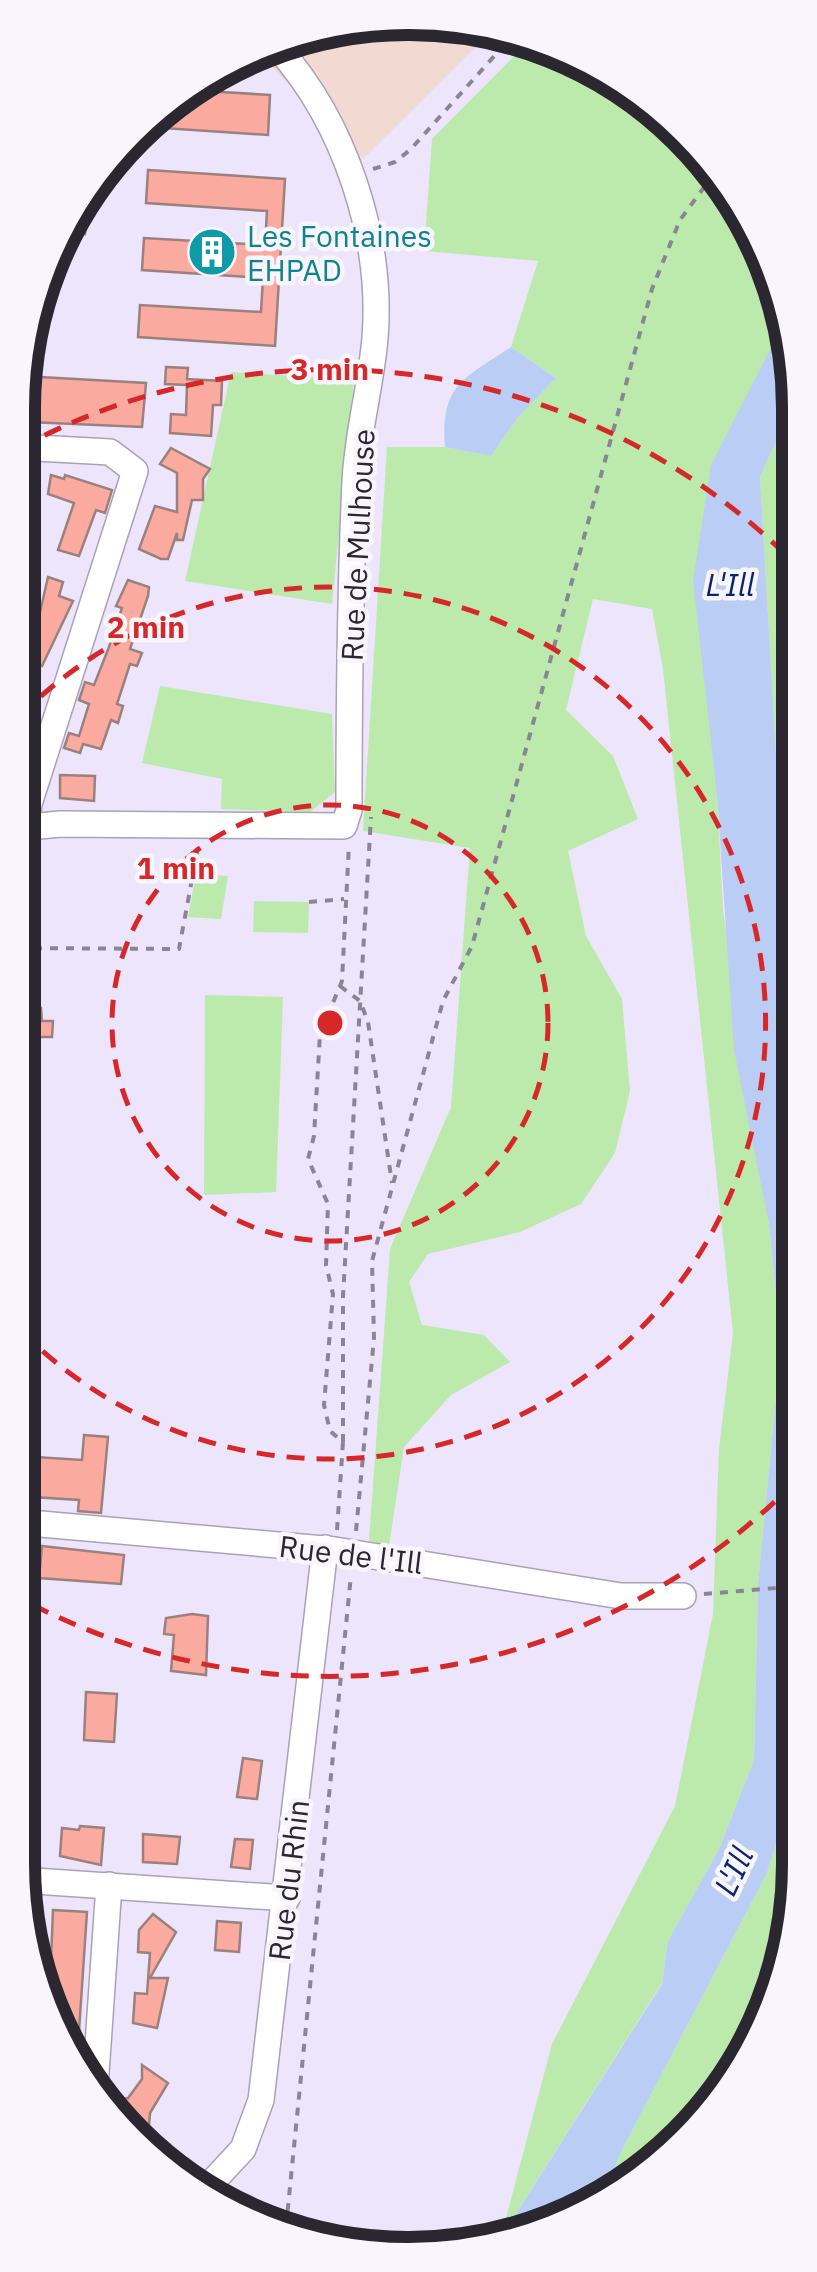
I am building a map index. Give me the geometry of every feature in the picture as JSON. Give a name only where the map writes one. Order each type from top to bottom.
[{"type":"street","name":"Rue de Mulhouse","points":[[284,56],[318,105],[351,171],[361,202],[374,279],[376,334],[355,471],[348,810],[344,826]]},
{"type":"street","points":[[35,448],[110,452],[135,471],[35,782]]},
{"type":"street","points":[[35,827],[344,826]]},
{"type":"street","name":"Rue de l'Ill","points":[[35,1523],[338,1550],[621,1596],[683,1596]]},
{"type":"street","name":"Rue du Rhin","points":[[213,2181],[242,2149],[261,2100],[338,1550]]},
{"type":"street","points":[[36,1881],[288,1898]]},
{"type":"street","points":[[96,2068],[110,1886]]},
{"type":"path","points":[[351,171],[378,169],[410,150],[503,47]]},
{"type":"path","points":[[338,1550],[374,1338],[372,1261],[443,1000],[472,946],[652,289],[680,220],[707,184]]},
{"type":"path","points":[[287,2217],[343,1442],[330,1432],[324,1406],[333,1294],[326,1265],[328,1204],[308,1158],[320,1034],[340,986],[349,851],[344,826]]},
{"type":"path","points":[[35,948],[178,949],[198,852],[196,827]]},
{"type":"path","points":[[309,902],[344,899]]},
{"type":"path","points":[[340,986],[360,1001],[368,1022],[393,1188]]},
{"type":"path","points":[[683,1596],[782,1587]]},
{"type":"shaded area","points":[[408,35],[481,42],[363,159],[267,62],[360,38]]},
{"type":"green space","points":[[518,52],[595,85],[655,128],[705,181],[754,266],[775,337],[717,795],[723,910],[769,1224],[781,1345],[758,1584],[754,1760],[719,1849],[668,1941],[662,1983],[510,2222],[504,2224],[552,2044],[675,1806],[713,1614],[719,1449],[733,1333],[663,669],[652,609],[593,599],[566,710],[613,756],[638,819],[568,851],[586,936],[622,999],[630,1091],[615,1153],[581,1204],[520,1232],[428,1254],[409,1282],[422,1325],[484,1335],[510,1362],[451,1395],[404,1447],[389,1546],[369,1541],[390,1249],[451,1107],[470,848],[363,831],[387,447],[445,447],[491,456],[519,416],[556,378],[511,347],[538,261],[424,251],[432,139]]},
{"type":"green space","points":[[231,372],[354,380],[332,604],[185,581]]},
{"type":"green space","points":[[782,429],[782,858],[760,477]]},
{"type":"green space","points":[[160,686],[332,714],[335,792],[310,812],[221,809],[222,779],[142,763]]},
{"type":"green space","points":[[196,874],[228,876],[221,919],[188,917]]},
{"type":"green space","points":[[254,901],[309,902],[308,933],[253,932]]},
{"type":"green space","points":[[205,995],[283,997],[276,1192],[204,1195]]},
{"type":"green space","points":[[782,1825],[775,1936],[762,1984],[743,2029],[705,2091],[673,2128],[610,2178],[623,2148],[767,1873]]},
{"type":"water","name":"L'Ill","points":[[775,339],[782,429],[760,477],[782,857],[782,1825],[767,1873],[610,2178],[551,2209],[510,2222],[662,1984],[668,1941],[719,1849],[754,1760],[758,1584],[781,1345],[769,1224],[734,1050],[717,795],[693,581],[711,465]]},
{"type":"water","points":[[511,347],[556,378],[519,416],[491,456],[445,447],[447,410],[458,385]]},
{"type":"building","points":[[212,91],[270,95],[268,135],[162,128]]},
{"type":"building","name":"Les Fontaines EHPAD","points":[[148,170],[285,179],[275,346],[138,337],[140,305],[261,312],[263,278],[142,270],[144,238],[265,245],[267,211],[146,203]]},
{"type":"building","points":[[166,367],[188,368],[187,379],[222,381],[221,405],[213,405],[211,436],[170,433],[171,414],[186,415],[187,385],[165,384]]},
{"type":"building","points":[[37,377],[146,383],[142,427],[35,422]]},
{"type":"building","points":[[171,448],[210,469],[203,479],[203,500],[192,500],[183,540],[177,540],[177,533],[168,559],[161,559],[139,549],[155,506],[177,512],[177,473],[160,464]]},
{"type":"building","points":[[51,475],[64,479],[65,475],[112,490],[105,513],[96,510],[79,556],[58,550],[74,503],[48,494]]},
{"type":"building","points":[[48,577],[63,582],[59,596],[73,601],[42,666],[35,664],[36,630]]},
{"type":"building","points":[[128,580],[149,587],[130,649],[142,653],[137,666],[130,664],[117,704],[123,706],[118,723],[111,720],[101,749],[83,744],[80,753],[64,748],[69,733],[79,736],[89,704],[79,700],[85,682],[94,685],[122,608],[116,606]]},
{"type":"building","points":[[60,775],[95,776],[94,801],[60,798]]},
{"type":"building","points":[[35,1008],[41,1008],[42,1021],[53,1021],[52,1037],[41,1037],[35,1043]]},
{"type":"building","points":[[84,1435],[108,1437],[101,1513],[78,1511],[79,1500],[35,1497],[36,1457],[82,1460]]},
{"type":"building","points":[[42,1546],[124,1555],[121,1584],[39,1578]]},
{"type":"building","points":[[208,1616],[206,1675],[171,1671],[174,1635],[164,1634],[166,1618]]},
{"type":"building","points":[[86,1692],[117,1694],[114,1742],[84,1740]]},
{"type":"building","points":[[243,1758],[262,1761],[257,1799],[237,1797]]},
{"type":"building","points":[[80,1826],[104,1828],[101,1865],[60,1856],[62,1828],[79,1830]]},
{"type":"building","points":[[143,1834],[180,1837],[177,1864],[143,1862]]},
{"type":"building","points":[[235,1839],[253,1840],[250,1869],[231,1867]]},
{"type":"building","points":[[53,1910],[87,1912],[79,2031],[75,2031],[63,2006],[51,1969]]},
{"type":"building","points":[[153,1914],[176,1932],[150,1978],[168,1978],[157,2028],[133,2023],[135,1993],[147,1994],[150,1953],[138,1952],[139,1930]]},
{"type":"building","points":[[217,1921],[241,1923],[239,1952],[215,1950]]},
{"type":"building","points":[[142,2065],[168,2083],[150,2113],[149,2132],[119,2100],[128,2098],[142,2079]]},
{"type":"place","name":"Les Fontaines EHPAD","points":[[212,252]]}]
